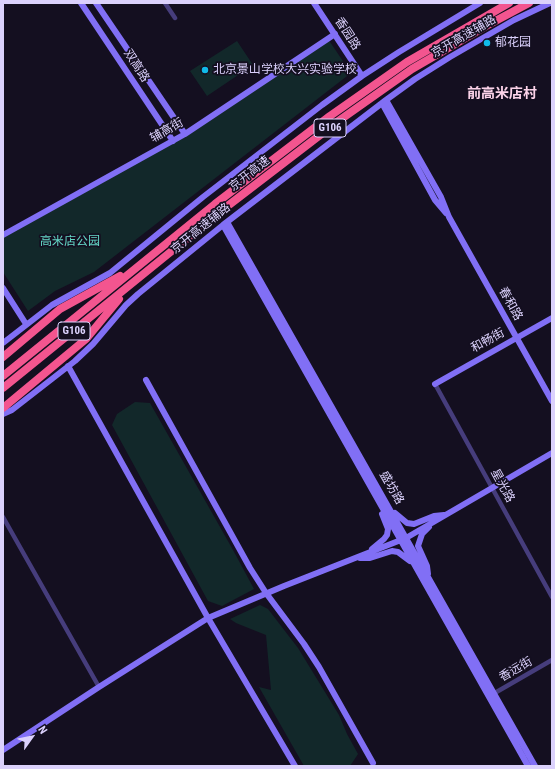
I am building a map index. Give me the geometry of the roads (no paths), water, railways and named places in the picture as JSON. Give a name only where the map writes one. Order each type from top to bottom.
[{"type":"highway","name":"京开高速","points":[[3,376],[215,204],[330,116],[407,62],[509,3]]},
{"type":"highway","name":"京开高速","points":[[3,388],[221,211],[337,122],[412,69],[529,3]]},
{"type":"highway","points":[[3,357],[60,309],[139,266]]},
{"type":"highway","points":[[3,408],[86,339],[111,308],[144,273]]},
{"type":"street","name":"双高路","points":[[96,3],[185,134]]},
{"type":"street","points":[[165,3],[175,18]]},
{"type":"street","name":"香园路","points":[[314,3],[362,76]]},
{"type":"street","name":"京开高速辅路","points":[[3,343],[52,305],[110,273],[203,197],[362,76],[480,3]]},
{"type":"street","name":"京开高速辅路","points":[[3,414],[12,410],[68,366],[93,344],[126,305],[225,224],[384,101],[450,57],[514,20],[550,3]]},
{"type":"street","name":"双高路","points":[[83,4],[173,141]]},
{"type":"street","name":"辅高街","points":[[3,235],[185,134],[335,34]]},
{"type":"street","name":"春和路","points":[[384,101],[441,197],[449,217],[552,401]]},
{"type":"street","name":"盛坊路","points":[[225,224],[376,496],[428,577],[528,766]]},
{"type":"street","name":"盛坊路","points":[[225,224],[388,506],[417,569],[491,695],[535,766]]},
{"type":"street","points":[[3,288],[26,324]]},
{"type":"street","name":"和畅街","points":[[435,384],[552,318]]},
{"type":"street","points":[[68,366],[208,618],[295,766]]},
{"type":"street","points":[[146,380],[250,568],[319,667],[373,763]]},
{"type":"street","name":"星光路","points":[[435,384],[552,597]]},
{"type":"street","points":[[3,750],[98,687],[208,618],[266,593],[403,539],[552,453]]},
{"type":"street","points":[[366,554],[379,544],[387,535],[388,529],[376,496]]},
{"type":"street","points":[[388,506],[398,517],[407,523],[414,524],[434,516],[446,515]]},
{"type":"street","points":[[3,517],[98,687]]},
{"type":"street","points":[[428,577],[427,566],[418,546],[422,534],[434,522]]},
{"type":"street","points":[[356,558],[370,558],[392,550],[407,558],[417,569]]},
{"type":"street","name":"香远街","points":[[491,695],[552,660]]},
{"type":"place","name":"郁花园","points":[[487,43]]},
{"type":"place","name":"北京景山学校大兴实验学校","points":[[205,70]]},
{"type":"district","name":"前高米店村","points":[[502,94]]},
{"type":"park label","name":"高米店公园","points":[[70,242]]}]
